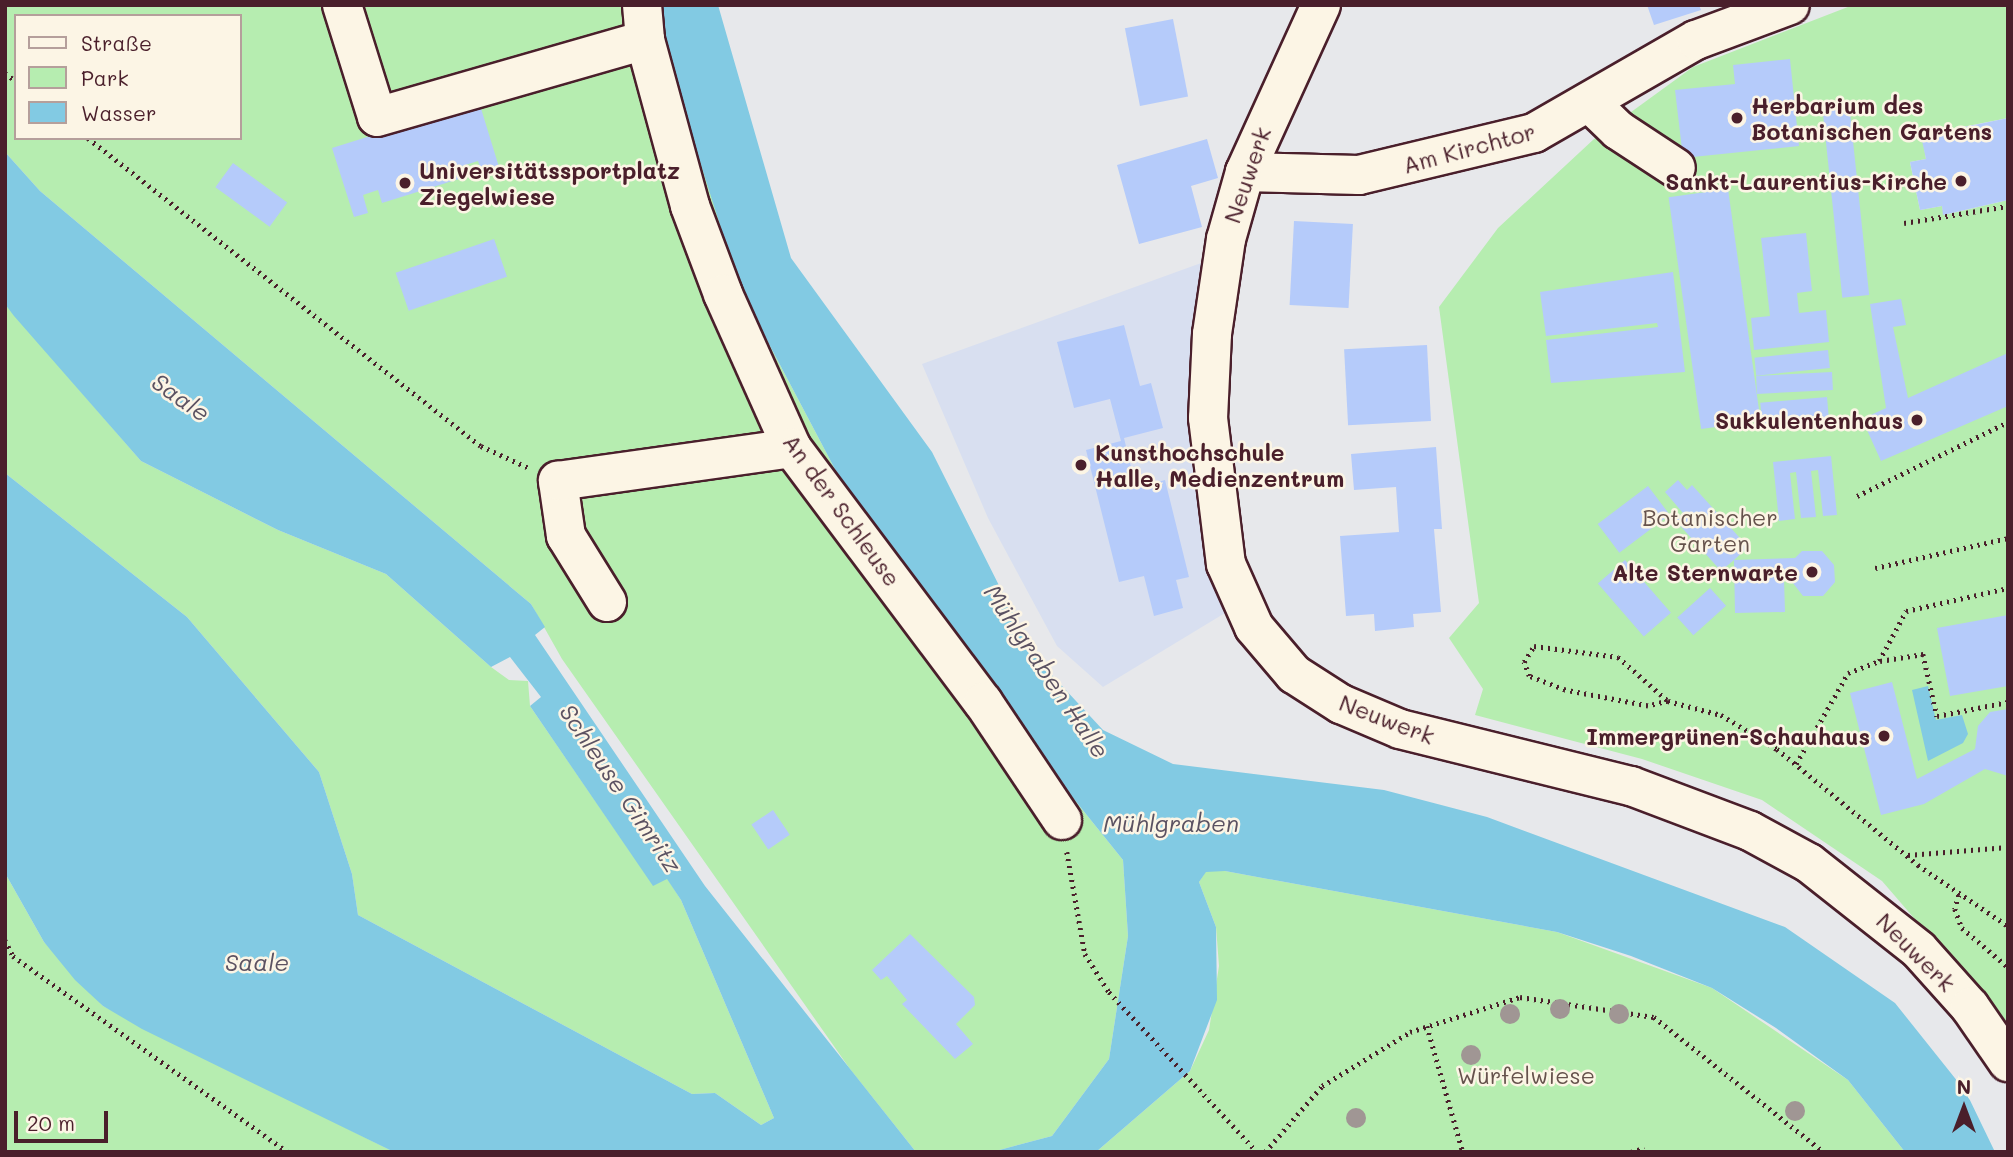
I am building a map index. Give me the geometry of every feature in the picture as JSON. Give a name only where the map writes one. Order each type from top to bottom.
[{"type":"street","points":[[342,5],[377,117],[643,22]]},
{"type":"street","name":"Neuwerk","points":[[1321,5],[1245,172],[1226,239],[1212,334],[1208,418],[1226,564],[1254,627],[1294,674],[1341,704],[1400,729],[1631,786],[1749,831],[1809,863],[1919,950],[1970,1007],[2008,1062]]},
{"type":"street","name":"Am Kirchtor","points":[[1245,172],[1359,175],[1419,164],[1534,134],[1696,40],[1790,5]]},
{"type":"street","name":"An der Schleuse","points":[[643,22],[690,206],[723,294],[792,448],[983,702],[1062,820]]},
{"type":"street","points":[[1589,102],[1618,130],[1676,168]]},
{"type":"street","points":[[607,602],[566,536],[558,481],[792,448]]},
{"type":"path","points":[[91,140],[481,446],[558,481]]},
{"type":"path","points":[[1904,223],[2008,206]]},
{"type":"path","points":[[1857,496],[2008,422]]},
{"type":"path","points":[[1875,568],[2008,538]]},
{"type":"path","points":[[1879,661],[1906,611],[2008,588]]},
{"type":"path","points":[[1668,701],[1647,706],[1565,690],[1529,676],[1524,662],[1534,646],[1618,657],[1668,701],[1721,715],[1796,764],[1959,895],[2008,926]]},
{"type":"path","points":[[1796,764],[1848,673],[1879,661],[1923,654],[1937,716],[2008,702]]},
{"type":"path","points":[[1062,820],[1085,954],[1109,992],[1257,1152]]},
{"type":"path","points":[[1907,855],[2008,847]]},
{"type":"path","points":[[1959,895],[1955,909],[1962,928],[2008,967]]},
{"type":"path","points":[[5,940],[13,956],[288,1152]]},
{"type":"path","points":[[1265,1152],[1322,1086],[1427,1026],[1520,997],[1654,1017],[1824,1152]]},
{"type":"path","points":[[1427,1026],[1463,1152]]},
{"type":"path","points":[[1632,1152],[1644,1148]]},
{"type":"shaded area","name":"Kunsthochschule Halle, Medienzentrum","points":[[1215,258],[1210,575],[1225,613],[1103,687],[1057,646],[988,518],[922,364]]},
{"type":"green space","points":[[5,5],[658,5],[741,291],[836,471],[991,696],[1123,860],[1128,936],[1109,1059],[1052,1136],[992,1152],[916,1152],[850,1069],[562,659],[531,604],[40,191],[5,152]]},
{"type":"green space","name":"Botanischer Garten","points":[[1853,5],[2008,5],[2008,118],[1922,135],[1926,159],[1910,162],[1920,210],[1942,206],[1944,215],[2008,200],[2008,1027],[1882,881],[1762,800],[1642,759],[1475,715],[1483,689],[1449,638],[1479,603],[1439,307],[1498,228],[1594,139],[1693,67]]},
{"type":"green space","points":[[5,304],[141,461],[278,530],[386,574],[491,667],[509,680],[528,681],[530,706],[653,885],[667,878],[681,900],[774,1118],[761,1125],[715,1093],[692,1094],[358,915],[352,874],[319,772],[187,617],[5,473]]},
{"type":"green space","name":"Würfelwiese","points":[[1206,871],[1225,871],[1557,932],[1712,988],[1848,1080],[1905,1152],[1096,1152],[1190,1071],[1209,1030],[1219,966],[1216,927],[1199,882]]},
{"type":"green space","points":[[5,873],[44,942],[103,1006],[394,1152],[5,1152]]},
{"type":"water","name":"Mühlgraben","points":[[658,5],[718,5],[791,258],[932,452],[1035,657],[1103,730],[1173,764],[1384,790],[1487,817],[1785,927],[1895,1003],[1966,1092],[1995,1152],[1905,1152],[1848,1080],[1776,1028],[1712,988],[1631,956],[1557,932],[1225,871],[1206,872],[1199,882],[1216,927],[1217,1000],[1190,1071],[1096,1152],[992,1152],[1052,1136],[1109,1059],[1128,936],[1123,860],[991,696],[836,471],[741,291],[661,39]]},
{"type":"water","points":[[5,152],[40,191],[531,604],[545,627],[535,635],[705,886],[916,1152],[394,1152],[142,1029],[103,1006],[75,980],[44,942],[5,873],[5,473],[187,617],[319,772],[352,874],[358,915],[692,1094],[715,1093],[761,1125],[774,1118],[681,900],[667,879],[653,886],[530,706],[541,697],[510,657],[491,667],[386,574],[278,530],[141,461],[14,316],[5,304]]},
{"type":"water","points":[[1928,686],[1936,720],[1962,715],[1968,734],[1963,743],[1928,761],[1912,690]]},
{"type":"building","points":[[1647,5],[1699,5],[1701,10],[1654,25]]},
{"type":"building","points":[[1173,19],[1188,97],[1140,106],[1125,28]]},
{"type":"building","name":"Herbarium des Botanischen Gartens","points":[[1790,59],[1799,146],[1683,158],[1675,90],[1735,84],[1733,65]]},
{"type":"building","points":[[479,102],[499,167],[482,173],[478,161],[459,167],[462,178],[382,203],[378,190],[363,195],[368,213],[354,217],[332,148]]},
{"type":"building","points":[[1849,103],[1869,295],[1842,298],[1822,106]]},
{"type":"building","name":"Sankt-Laurentius-Kirche","points":[[2008,118],[2008,200],[1943,215],[1942,206],[1920,210],[1910,162],[1926,159],[1921,136]]},
{"type":"building","points":[[1207,139],[1218,178],[1191,186],[1202,227],[1139,244],[1117,165]]},
{"type":"building","points":[[233,163],[287,202],[270,227],[215,187]]},
{"type":"building","points":[[1728,189],[1761,421],[1701,429],[1669,197]]},
{"type":"building","points":[[1294,221],[1353,224],[1349,308],[1290,305]]},
{"type":"building","points":[[1806,233],[1812,291],[1797,293],[1799,313],[1826,310],[1829,342],[1754,350],[1751,318],[1770,316],[1761,238]]},
{"type":"building","points":[[494,239],[507,277],[409,311],[396,273]]},
{"type":"building","points":[[1673,272],[1685,372],[1551,383],[1546,340],[1658,327],[1657,323],[1546,336],[1540,292]]},
{"type":"building","points":[[1901,299],[1906,325],[1893,327],[1908,398],[2008,353],[2008,406],[1881,461],[1862,419],[1886,408],[1870,304]]},
{"type":"building","points":[[1124,325],[1140,386],[1151,383],[1163,428],[1124,438],[1136,488],[1165,480],[1189,577],[1176,580],[1183,608],[1154,616],[1144,576],[1119,582],[1086,450],[1121,441],[1110,399],[1074,408],[1057,342]]},
{"type":"building","points":[[1427,345],[1431,421],[1348,425],[1344,349]]},
{"type":"building","points":[[1828,350],[1830,368],[1756,376],[1754,358]]},
{"type":"building","points":[[1832,372],[1833,390],[1757,394],[1756,376]]},
{"type":"building","points":[[1827,397],[1829,419],[1762,425],[1760,403]]},
{"type":"building","points":[[1436,447],[1442,529],[1434,529],[1441,612],[1413,614],[1414,627],[1375,631],[1374,614],[1346,616],[1340,536],[1399,532],[1396,487],[1354,490],[1351,454]]},
{"type":"building","points":[[1831,456],[1837,515],[1823,516],[1818,470],[1811,471],[1816,517],[1801,518],[1796,472],[1790,473],[1795,519],[1779,521],[1773,462]]},
{"type":"building","points":[[1678,480],[1687,490],[1692,485],[1748,547],[1721,571],[1675,520],[1683,513],[1665,492]]},
{"type":"building","points":[[1648,486],[1670,515],[1619,553],[1598,524]]},
{"type":"building","points":[[1802,551],[1822,551],[1834,565],[1835,582],[1823,596],[1803,596],[1789,578],[1784,579],[1785,612],[1735,613],[1734,560],[1795,558]]},
{"type":"building","points":[[1625,560],[1671,613],[1644,636],[1598,584]]},
{"type":"building","points":[[1710,588],[1726,606],[1693,635],[1677,617]]},
{"type":"building","points":[[2008,615],[2008,686],[1950,696],[1937,628]]},
{"type":"building","name":"Immergrünen-Schauhaus","points":[[1892,682],[1917,779],[1975,749],[1978,726],[1990,712],[2008,709],[2008,776],[1985,769],[1924,804],[1881,815],[1850,693]]},
{"type":"building","points":[[773,810],[790,835],[768,849],[751,825]]},
{"type":"building","points":[[910,934],[974,997],[975,1005],[956,1024],[973,1044],[955,1059],[902,1004],[907,1000],[887,976],[881,980],[872,970]]},
{"type":"place","name":"Herbarium des Botanischen Gartens","points":[[1737,118]]},
{"type":"place","name":"Sankt-Laurentius-Kirche","points":[[1961,181]]},
{"type":"place","name":"Universitätssportplatz Ziegelwiese","points":[[405,183]]},
{"type":"place","name":"Sukkulentenhaus","points":[[1917,420]]},
{"type":"place","name":"Kunsthochschule Halle, Medienzentrum","points":[[1081,465]]},
{"type":"place","name":"Alte Sternwarte","points":[[1812,572]]},
{"type":"place","name":"Immergrünen-Schauhaus","points":[[1884,736]]},
{"type":"water label","name":"Saale","points":[[181,397]]},
{"type":"water label","name":"Mühlgraben Halle","points":[[1047,671]]},
{"type":"water label","name":"Schleuse Gimritz","points":[[621,788]]},
{"type":"water label","name":"Saale","points":[[257,962]]}]
